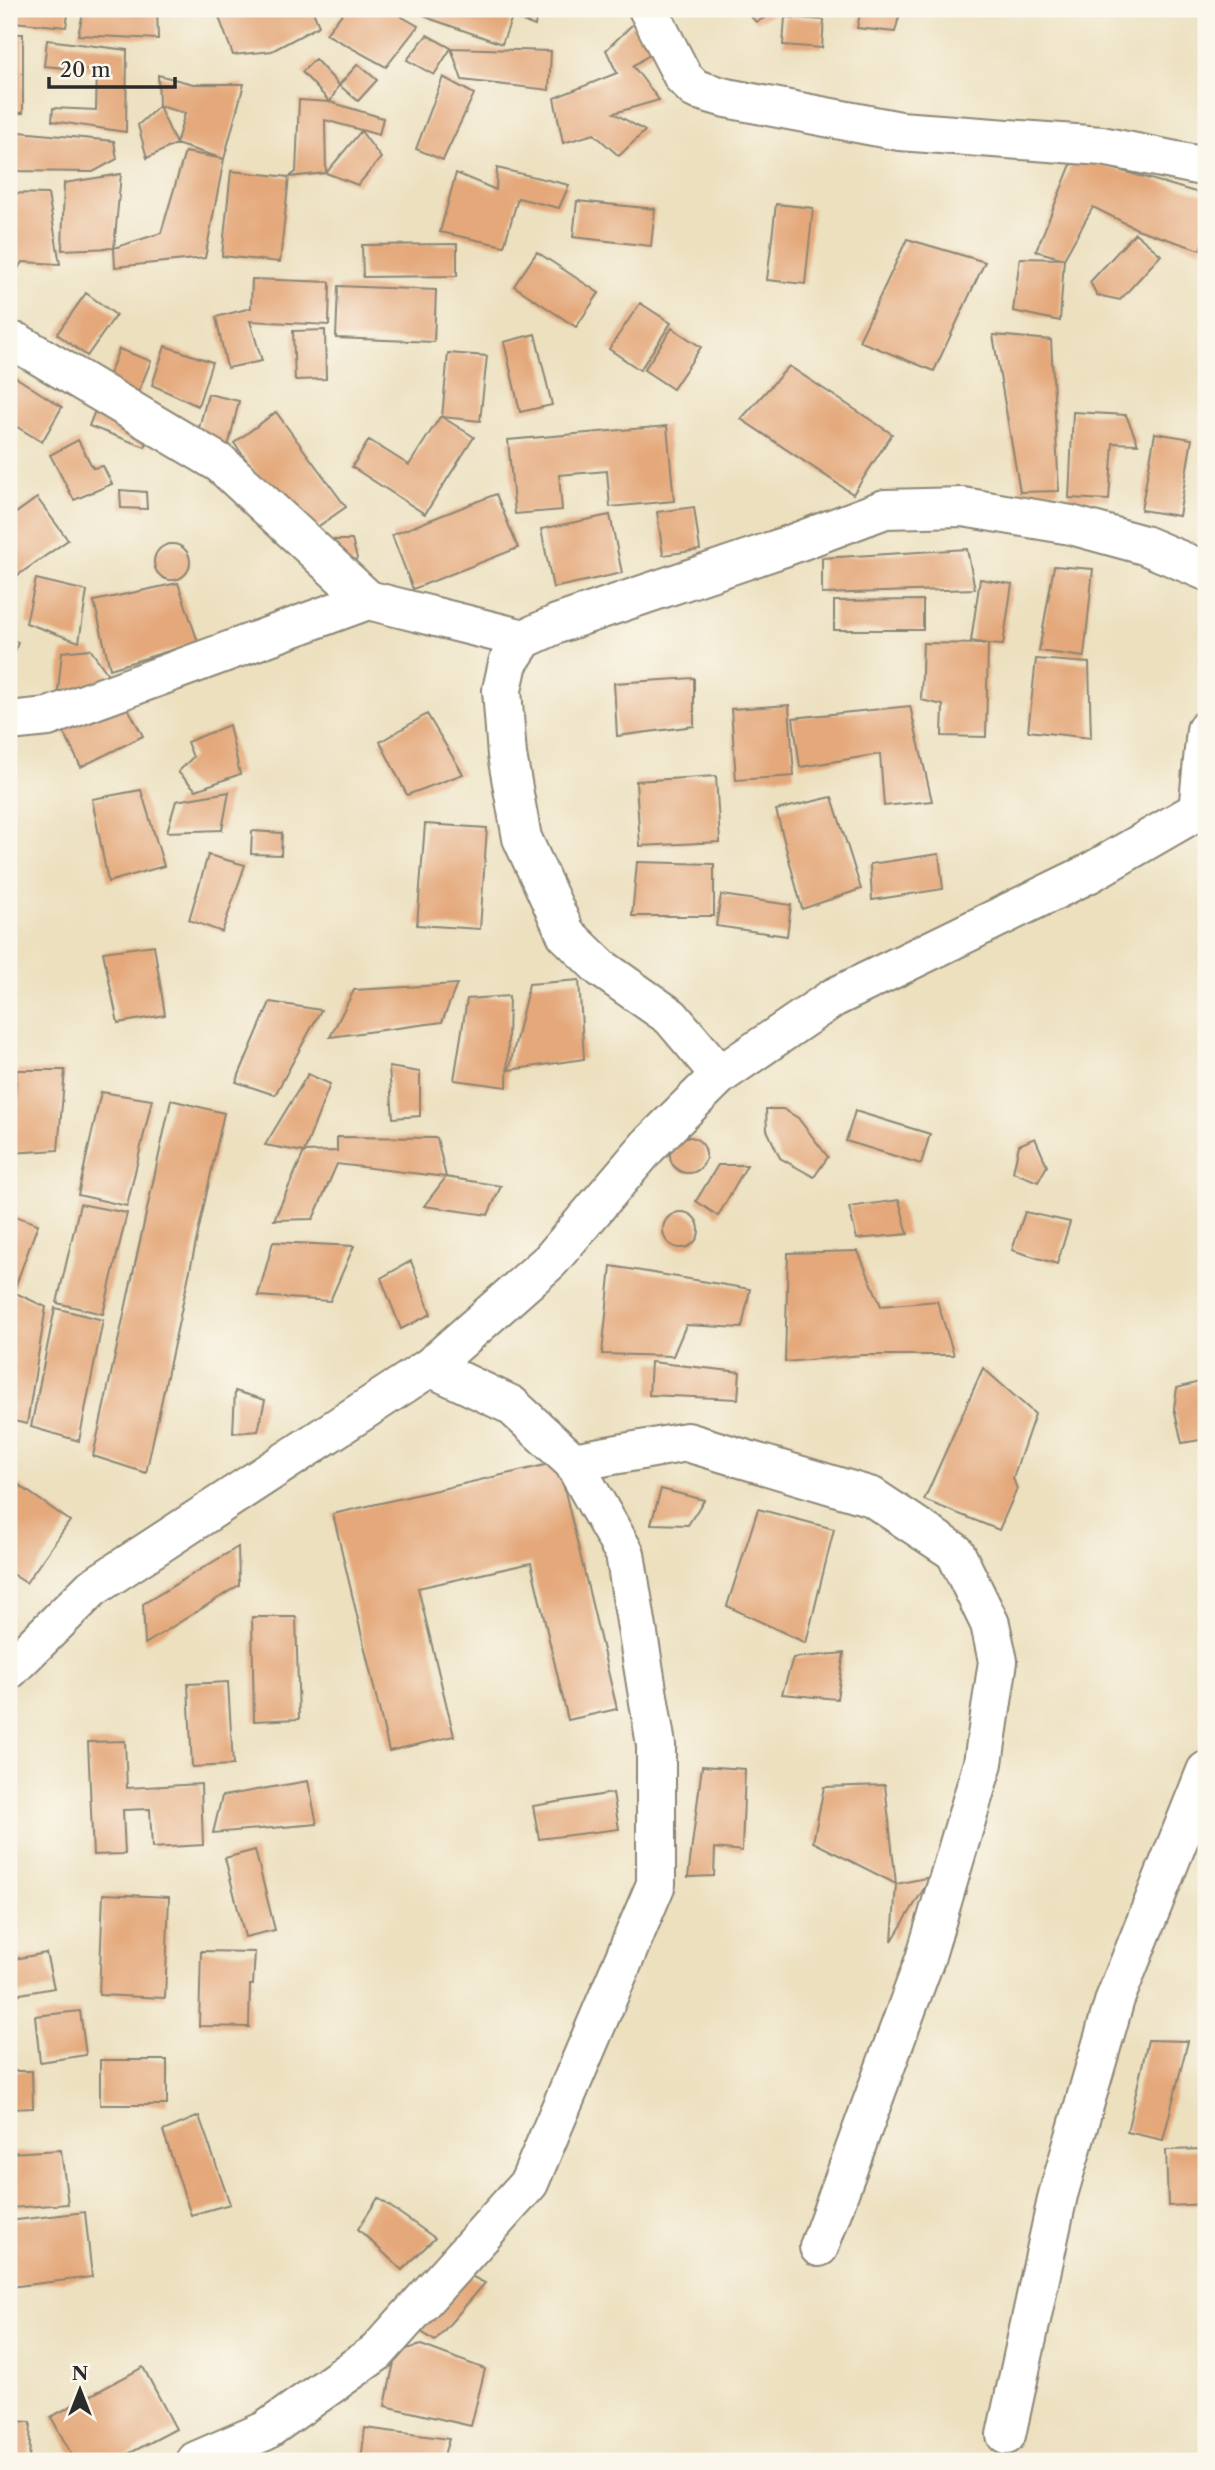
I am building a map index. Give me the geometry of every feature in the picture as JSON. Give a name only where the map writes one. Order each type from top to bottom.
[{"type":"street","points":[[648,9],[683,78],[695,89],[726,98],[900,131],[1102,146],[1206,167]]},
{"type":"street","points":[[9,341],[18,343],[221,464],[368,600],[524,639]]},
{"type":"street","points":[[720,1075],[671,1017],[601,968],[566,934],[522,838],[506,755],[502,690],[508,663],[524,639],[557,624],[785,547],[885,509],[963,507],[1071,525],[1144,545],[1206,571]]},
{"type":"street","points":[[9,721],[48,717],[368,600]]},
{"type":"street","points":[[9,1670],[92,1588],[430,1367],[550,1261],[648,1146],[720,1075],[833,998],[1088,874],[1202,809],[1206,730]]},
{"type":"street","points":[[196,2461],[265,2431],[377,2352],[528,2183],[656,1884],[656,1745],[625,1554],[573,1462],[511,1405],[430,1367]]},
{"type":"street","points":[[573,1462],[687,1442],[872,1497],[955,1552],[990,1624],[998,1661],[983,1763],[925,1959],[819,2247]]},
{"type":"street","points":[[1006,2435],[1058,2195],[1115,1999],[1206,1771]]},
{"type":"building","points":[[15,9],[69,9],[66,27],[13,22]]},
{"type":"building","points":[[84,9],[157,9],[158,39],[78,35]]},
{"type":"building","points":[[216,9],[257,9],[260,15],[274,9],[312,9],[319,26],[272,51],[233,55]]},
{"type":"building","points":[[346,9],[388,9],[418,26],[386,67],[326,34]]},
{"type":"building","points":[[414,9],[486,9],[496,12],[495,9],[537,9],[535,26],[512,17],[502,44],[431,19]]},
{"type":"building","points":[[744,9],[783,9],[756,22]]},
{"type":"building","points":[[861,9],[901,9],[895,32],[857,28]]},
{"type":"building","points":[[785,17],[824,20],[822,48],[783,45]]},
{"type":"building","points":[[634,23],[658,49],[633,66],[659,100],[614,113],[645,131],[619,156],[594,134],[563,143],[554,98],[617,73],[606,50]]},
{"type":"building","points":[[9,34],[23,34],[23,113],[9,113]]},
{"type":"building","points":[[427,35],[451,48],[434,75],[407,60]]},
{"type":"building","points":[[47,40],[127,50],[126,132],[52,121],[53,108],[96,110],[97,71],[44,66]]},
{"type":"building","points":[[451,48],[551,51],[549,90],[462,80]]},
{"type":"building","points":[[315,59],[339,85],[330,102],[302,72]]},
{"type":"building","points":[[358,64],[377,80],[358,101],[339,85]]},
{"type":"building","points":[[158,75],[193,84],[244,84],[224,159],[176,144],[185,113],[159,106]]},
{"type":"building","points":[[443,77],[474,94],[443,160],[416,149]]},
{"type":"building","points":[[299,100],[330,102],[383,118],[379,135],[325,120],[326,173],[289,177],[296,172]]},
{"type":"building","points":[[159,106],[176,144],[147,158],[138,125]]},
{"type":"building","points":[[9,131],[114,141],[117,159],[93,172],[9,171]]},
{"type":"building","points":[[361,131],[381,158],[358,185],[326,173]]},
{"type":"building","points":[[185,152],[224,159],[205,258],[115,267],[114,248],[161,233]]},
{"type":"building","points":[[1074,157],[1206,195],[1206,232],[1200,250],[1137,229],[1093,207],[1064,259],[1036,251]]},
{"type":"building","points":[[497,168],[569,185],[559,208],[518,198],[504,246],[440,232],[456,173],[496,190]]},
{"type":"building","points":[[231,171],[289,177],[280,262],[222,256]]},
{"type":"building","points":[[121,174],[114,248],[62,250],[64,183]]},
{"type":"building","points":[[9,193],[48,194],[60,264],[22,262],[17,270],[9,264]]},
{"type":"building","points":[[577,201],[655,209],[651,246],[573,237]]},
{"type":"building","points":[[776,204],[813,208],[805,284],[767,280]]},
{"type":"building","points":[[1135,233],[1161,255],[1120,300],[1097,295],[1090,282]]},
{"type":"building","points":[[907,239],[985,262],[934,371],[859,341]]},
{"type":"building","points":[[457,244],[457,276],[363,277],[362,245]]},
{"type":"building","points":[[537,252],[599,293],[576,327],[514,286]]},
{"type":"building","points":[[1020,258],[1064,259],[1060,321],[1013,311]]},
{"type":"building","points":[[252,279],[330,282],[329,325],[250,321],[262,361],[227,368],[216,317],[251,308]]},
{"type":"building","points":[[338,286],[436,290],[434,342],[336,338]]},
{"type":"building","points":[[86,293],[116,315],[87,356],[57,334]]},
{"type":"building","points":[[640,303],[671,323],[640,370],[609,349]]},
{"type":"building","points":[[672,328],[701,347],[673,389],[644,370]]},
{"type":"building","points":[[325,330],[326,379],[295,380],[293,331]]},
{"type":"building","points":[[535,334],[552,405],[520,412],[504,342]]},
{"type":"building","points":[[993,335],[1051,340],[1059,491],[1020,492]]},
{"type":"building","points":[[165,346],[212,362],[198,406],[152,385]]},
{"type":"building","points":[[119,349],[151,361],[133,406],[157,415],[145,447],[89,426]]},
{"type":"building","points":[[448,353],[487,356],[480,421],[442,417]]},
{"type":"building","points":[[789,366],[892,434],[853,494],[741,419]]},
{"type":"building","points":[[9,373],[62,407],[42,442],[9,422]]},
{"type":"building","points":[[208,394],[239,401],[228,447],[196,439]]},
{"type":"building","points":[[276,412],[346,507],[303,537],[234,443]]},
{"type":"building","points":[[1073,412],[1126,415],[1138,444],[1113,443],[1109,500],[1069,498]]},
{"type":"building","points":[[442,417],[474,437],[425,514],[352,467],[369,440],[409,465]]},
{"type":"building","points":[[667,426],[674,501],[610,507],[607,471],[559,475],[562,510],[515,514],[508,440]]},
{"type":"building","points":[[1155,433],[1192,439],[1179,516],[1141,510]]},
{"type":"building","points":[[78,440],[93,468],[103,466],[112,484],[74,500],[50,455]]},
{"type":"building","points":[[120,490],[146,492],[147,509],[121,508]]},
{"type":"building","points":[[496,494],[518,548],[413,589],[392,535]]},
{"type":"building","points":[[37,498],[68,540],[18,575],[9,562],[9,518]]},
{"type":"building","points":[[694,507],[700,550],[663,555],[657,512]]},
{"type":"building","points":[[610,515],[622,573],[553,588],[541,529]]},
{"type":"building","points":[[331,540],[352,540],[357,558],[346,575]]},
{"type":"building","points":[[172,544],[185,549],[190,562],[185,575],[172,580],[159,575],[154,562],[159,549]]},
{"type":"building","points":[[967,549],[975,589],[822,594],[822,558]]},
{"type":"building","points":[[1054,566],[1093,569],[1084,657],[1039,651]]},
{"type":"building","points":[[36,579],[87,591],[79,642],[26,623]]},
{"type":"building","points":[[980,579],[1012,584],[1003,645],[971,641]]},
{"type":"building","points":[[178,583],[198,642],[110,669],[94,601]]},
{"type":"building","points":[[923,600],[923,630],[834,630],[834,601]]},
{"type":"building","points":[[9,640],[18,642],[9,670]]},
{"type":"building","points":[[923,643],[988,644],[986,737],[942,736],[943,705],[921,700]]},
{"type":"building","points":[[90,649],[119,690],[58,691],[62,652]]},
{"type":"building","points":[[1036,659],[1089,663],[1091,738],[1028,731]]},
{"type":"building","points":[[694,678],[694,726],[617,736],[614,683]]},
{"type":"building","points":[[123,699],[143,736],[81,767],[62,729]]},
{"type":"building","points":[[789,705],[794,776],[736,780],[731,709]]},
{"type":"building","points":[[910,706],[932,801],[884,806],[880,754],[800,767],[793,718]]},
{"type":"building","points":[[427,714],[463,774],[407,795],[380,742]]},
{"type":"building","points":[[229,725],[240,774],[196,790],[178,772],[193,757],[187,742]]},
{"type":"building","points":[[716,776],[720,842],[640,846],[636,781]]},
{"type":"building","points":[[141,790],[164,866],[108,882],[92,799]]},
{"type":"building","points":[[229,792],[222,830],[167,832],[176,801]]},
{"type":"building","points":[[832,797],[861,889],[802,909],[776,810]]},
{"type":"building","points":[[425,824],[487,828],[480,929],[417,925]]},
{"type":"building","points":[[252,831],[282,833],[281,855],[251,854]]},
{"type":"building","points":[[939,854],[943,889],[872,900],[870,864]]},
{"type":"building","points":[[208,855],[245,865],[222,932],[189,920]]},
{"type":"building","points":[[637,862],[714,864],[714,916],[632,916]]},
{"type":"building","points":[[721,895],[791,905],[787,936],[716,926]]},
{"type":"building","points":[[154,945],[165,1015],[118,1023],[103,952]]},
{"type":"building","points":[[579,980],[584,1059],[509,1070],[529,984]]},
{"type":"building","points":[[457,984],[442,1022],[330,1037],[354,990]]},
{"type":"building","points":[[509,996],[507,1087],[454,1080],[467,999]]},
{"type":"building","points":[[270,1002],[321,1010],[275,1095],[236,1082]]},
{"type":"building","points":[[389,1067],[420,1072],[420,1116],[393,1118]]},
{"type":"building","points":[[17,1070],[65,1070],[58,1150],[11,1153]]},
{"type":"building","points":[[308,1074],[330,1084],[304,1152],[265,1145]]},
{"type":"building","points":[[101,1092],[152,1100],[127,1206],[78,1195]]},
{"type":"building","points":[[171,1100],[224,1113],[146,1473],[93,1456]]},
{"type":"building","points":[[766,1109],[783,1109],[798,1118],[828,1157],[814,1177],[780,1158],[767,1130]]},
{"type":"building","points":[[855,1111],[930,1134],[921,1164],[846,1141]]},
{"type":"building","points":[[337,1137],[437,1138],[446,1177],[337,1164],[313,1219],[274,1220],[304,1152],[337,1151]]},
{"type":"building","points":[[688,1137],[701,1142],[706,1155],[701,1168],[688,1173],[675,1168],[670,1155],[675,1142]]},
{"type":"building","points":[[1035,1138],[1047,1166],[1038,1182],[1013,1172],[1019,1145]]},
{"type":"building","points":[[718,1165],[747,1165],[718,1216],[696,1201]]},
{"type":"building","points":[[446,1177],[501,1186],[488,1215],[424,1206]]},
{"type":"building","points":[[899,1200],[908,1234],[857,1239],[849,1207]]},
{"type":"building","points":[[80,1204],[127,1213],[103,1314],[57,1303]]},
{"type":"building","points":[[681,1212],[693,1218],[699,1230],[693,1242],[681,1248],[669,1242],[663,1230],[669,1218]]},
{"type":"building","points":[[1025,1212],[1070,1222],[1057,1264],[1012,1250]]},
{"type":"building","points":[[9,1214],[38,1224],[14,1290],[9,1289]]},
{"type":"building","points":[[273,1242],[354,1246],[330,1301],[258,1296]]},
{"type":"building","points":[[858,1251],[881,1306],[937,1301],[954,1355],[863,1355],[785,1362],[788,1253]]},
{"type":"building","points":[[411,1261],[431,1314],[401,1329],[381,1278]]},
{"type":"building","points":[[611,1266],[750,1289],[742,1328],[686,1325],[673,1356],[602,1354]]},
{"type":"building","points":[[9,1290],[46,1307],[27,1424],[9,1420]]},
{"type":"building","points":[[55,1308],[103,1320],[79,1441],[31,1427]]},
{"type":"building","points":[[651,1362],[740,1372],[738,1399],[649,1395]]},
{"type":"building","points":[[983,1368],[1035,1414],[1013,1478],[1017,1489],[999,1530],[924,1500]]},
{"type":"building","points":[[1199,1382],[1206,1387],[1206,1439],[1182,1443],[1174,1408],[1177,1388]]},
{"type":"building","points":[[235,1391],[265,1400],[258,1431],[233,1433]]},
{"type":"building","points":[[558,1462],[617,1709],[568,1720],[531,1563],[418,1588],[454,1736],[389,1751],[333,1514]]},
{"type":"building","points":[[9,1478],[70,1521],[26,1583],[9,1572]]},
{"type":"building","points":[[661,1489],[704,1500],[688,1525],[651,1524]]},
{"type":"building","points":[[758,1509],[834,1529],[806,1643],[727,1606]]},
{"type":"building","points":[[238,1547],[239,1585],[145,1644],[143,1604]]},
{"type":"building","points":[[252,1617],[296,1617],[299,1719],[254,1721]]},
{"type":"building","points":[[844,1653],[837,1699],[782,1694],[793,1658]]},
{"type":"building","points":[[228,1682],[233,1765],[192,1767],[188,1684]]},
{"type":"building","points":[[125,1741],[127,1788],[201,1784],[203,1845],[152,1848],[150,1809],[123,1810],[125,1854],[93,1855],[88,1742]]},
{"type":"building","points":[[702,1766],[745,1769],[742,1851],[715,1848],[714,1876],[688,1877]]},
{"type":"building","points":[[308,1781],[317,1824],[213,1833],[222,1796]]},
{"type":"building","points":[[885,1785],[896,1884],[813,1842],[824,1787]]},
{"type":"building","points":[[613,1793],[619,1829],[539,1839],[533,1806]]},
{"type":"building","points":[[255,1850],[275,1930],[245,1937],[225,1858]]},
{"type":"building","points":[[931,1877],[892,1941],[896,1884]]},
{"type":"building","points":[[103,1894],[169,1897],[165,1998],[99,1995]]},
{"type":"building","points":[[201,1951],[255,1952],[253,1985],[250,1985],[249,2027],[199,2026]]},
{"type":"building","points":[[46,1953],[54,1988],[9,1996],[9,1960]]},
{"type":"building","points":[[80,2011],[86,2055],[40,2062],[35,2016]]},
{"type":"building","points":[[1148,2040],[1188,2041],[1163,2140],[1127,2132]]},
{"type":"building","points":[[100,2060],[167,2060],[167,2105],[100,2105]]},
{"type":"building","points":[[9,2071],[32,2071],[33,2108],[9,2109]]},
{"type":"building","points":[[199,2116],[230,2204],[191,2215],[163,2131]]},
{"type":"building","points":[[1206,2149],[1206,2204],[1168,2206],[1166,2150]]},
{"type":"building","points":[[61,2150],[68,2204],[9,2208],[9,2153]]},
{"type":"building","points":[[378,2198],[435,2238],[402,2270],[358,2229]]},
{"type":"building","points":[[85,2212],[92,2277],[9,2287],[9,2221]]},
{"type":"building","points":[[461,2271],[485,2283],[435,2341],[411,2325]]},
{"type":"building","points":[[421,2345],[485,2369],[471,2426],[385,2406],[396,2352]]},
{"type":"building","points":[[143,2367],[176,2429],[115,2461],[75,2461],[51,2417]]},
{"type":"building","points":[[9,2421],[31,2422],[29,2461],[9,2461]]},
{"type":"building","points":[[365,2428],[449,2439],[442,2461],[361,2461]]}]
